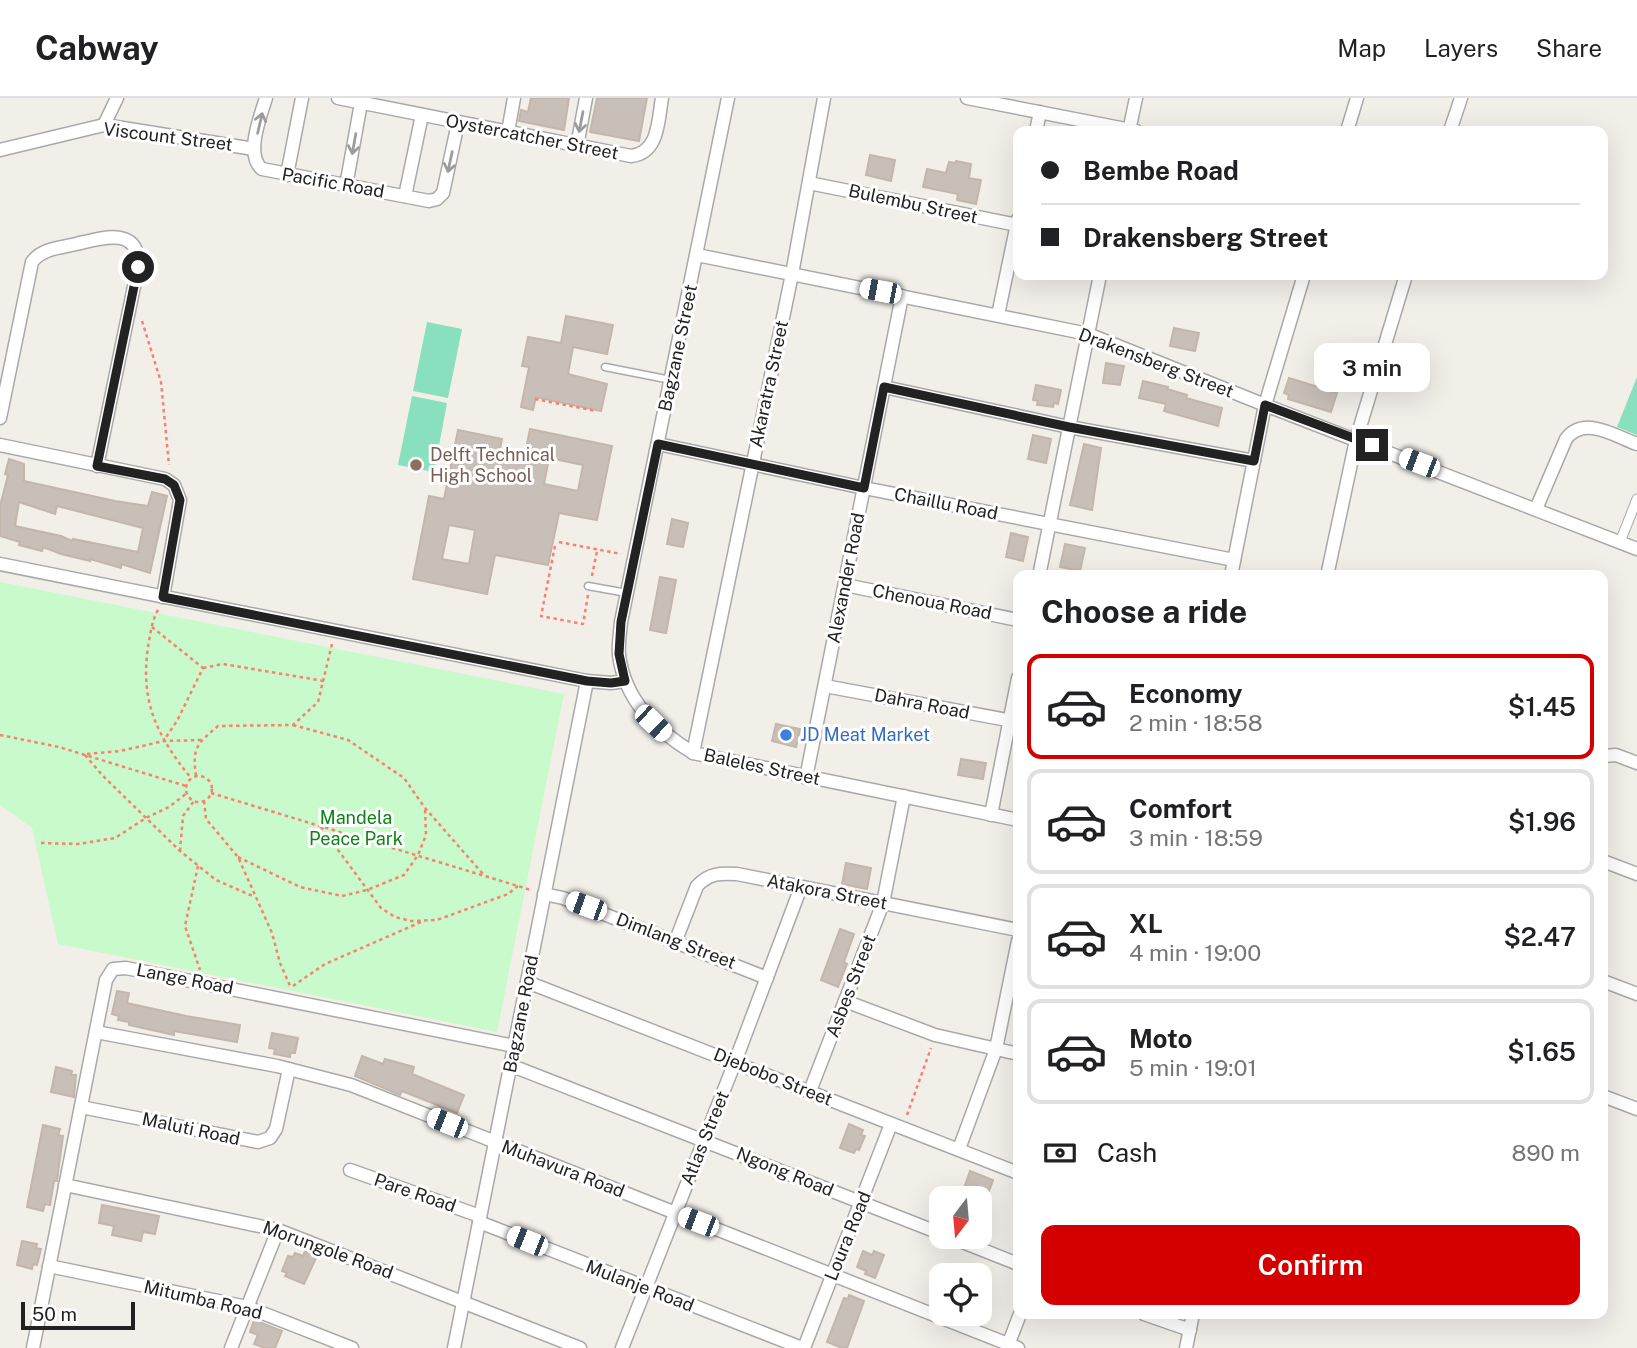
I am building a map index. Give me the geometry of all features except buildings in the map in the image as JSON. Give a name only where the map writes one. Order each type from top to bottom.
[{"type":"street","points":[[104,125],[117,98]]},
{"type":"street","points":[[254,149],[266,98]]},
{"type":"street","points":[[287,175],[302,98]]},
{"type":"street","name":"Oystercatcher Street","points":[[338,98],[631,156],[643,153],[654,141],[662,98]]},
{"type":"street","points":[[508,132],[514,98]]},
{"type":"street","points":[[577,146],[586,98]]},
{"type":"street","name":"Bagzane Street","points":[[625,681],[619,654],[621,622],[728,98]]},
{"type":"street","name":"Akaratra Street","points":[[693,753],[792,274],[824,98]]},
{"type":"street","points":[[967,98],[1107,126]]},
{"type":"street","points":[[1132,126],[1136,98]]},
{"type":"street","points":[[1349,126],[1357,98]]},
{"type":"street","points":[[1452,126],[1461,98]]},
{"type":"street","points":[[346,186],[368,102]]},
{"type":"street","points":[[1037,126],[1040,112]]},
{"type":"street","points":[[405,196],[422,115]]},
{"type":"street","name":"Pacific Road","points":[[254,149],[255,161],[262,169],[429,201],[437,200],[443,193],[458,122]]},
{"type":"street","name":"Viscount Street","points":[[0,150],[104,125],[254,149]]},
{"type":"street","name":"Bulembu Street","points":[[809,183],[1013,221]]},
{"type":"street","points":[[0,418],[3,389],[30,269],[36,257],[44,252],[110,236],[128,241],[136,251],[138,267],[97,466]]},
{"type":"street","points":[[998,315],[1013,245]]},
{"type":"street","name":"Drakensberg Street","points":[[697,255],[1088,334],[1637,548]]},
{"type":"street","points":[[1040,570],[1099,280]]},
{"type":"street","points":[[1232,570],[1265,405],[1302,280]]},
{"type":"street","points":[[1328,570],[1356,440],[1404,280]]},
{"type":"street","name":"Alexander Road","points":[[806,778],[902,296]]},
{"type":"street","points":[[884,387],[1069,427],[1254,461]]},
{"type":"street","points":[[1536,509],[1566,439],[1576,429],[1592,427],[1637,444]]},
{"type":"street","name":"Chaillu Road","points":[[658,444],[864,488],[1234,560]]},
{"type":"street","points":[[0,445],[171,482],[177,489],[180,500],[163,597]]},
{"type":"street","points":[[1620,542],[1637,499]]},
{"type":"street","points":[[0,564],[587,681],[625,681]]},
{"type":"street","name":"Chenoua Road","points":[[845,584],[1013,619]]},
{"type":"street","name":"Bagzane Road","points":[[454,1348],[587,681]]},
{"type":"street","name":"Baleles Street","points":[[625,681],[638,709],[668,737],[693,753],[1013,819]]},
{"type":"street","name":"Dahra Road","points":[[825,686],[1013,721]]},
{"type":"street","points":[[991,815],[1013,725]]},
{"type":"street","points":[[1608,756],[1616,755],[1637,763]]},
{"type":"street","name":"Asbes Street","points":[[810,1091],[883,903],[904,796]]},
{"type":"street","points":[[1608,863],[1637,874]]},
{"type":"street","name":"Atakora Street","points":[[676,940],[697,886],[716,873],[737,874],[1013,929]]},
{"type":"street","name":"Atlas Street","points":[[622,1348],[801,887]]},
{"type":"street","name":"Dimlang Street","points":[[544,894],[563,898],[676,940],[767,978]]},
{"type":"street","points":[[959,1149],[996,1049],[1013,966]]},
{"type":"street","name":"Lange Road","points":[[37,1347],[49,1266],[106,980],[113,969],[126,968],[514,1046]]},
{"type":"street","name":"Djebobo Street","points":[[527,982],[1013,1171]]},
{"type":"street","points":[[1608,983],[1637,994]]},
{"type":"street","points":[[845,1001],[936,1035],[1013,1053]]},
{"type":"street","name":"Muhavura Road","points":[[96,1032],[289,1069],[351,1085],[1011,1347]]},
{"type":"street","name":"Ngong Road","points":[[510,1065],[929,1229]]},
{"type":"street","name":"Maluti Road","points":[[81,1107],[258,1143],[270,1138],[276,1129],[289,1069]]},
{"type":"street","points":[[1608,1098],[1637,1110]]},
{"type":"street","name":"Loura Road","points":[[803,1348],[861,1202],[897,1126]]},
{"type":"street","name":"Pare Road","points":[[350,1170],[480,1219]]},
{"type":"street","name":"Morungole Road","points":[[65,1185],[278,1230],[580,1348]]},
{"type":"street","name":"Mulanje Road","points":[[480,1219],[646,1289],[803,1348]]},
{"type":"street","points":[[231,1348],[278,1230]]},
{"type":"street","points":[[983,1250],[1013,1262]]},
{"type":"street","name":"Mitumba Road","points":[[49,1266],[247,1307],[352,1348]]},
{"type":"street","points":[[1011,1347],[1019,1319]]},
{"type":"street","points":[[1158,1319],[1190,1330]]},
{"type":"street","points":[[1186,1348],[1192,1319]]},
{"type":"lane","points":[[605,367],[671,380]]},
{"type":"lane","points":[[589,586],[627,593]]},
{"type":"path","points":[[141,319],[161,382],[171,482]]},
{"type":"path","points":[[536,399],[596,411]]},
{"type":"path","points":[[559,542],[635,557]]},
{"type":"path","points":[[555,546],[541,616],[583,624],[589,586]]},
{"type":"path","points":[[597,550],[592,578],[599,580]]},
{"type":"path","points":[[163,597],[152,627],[147,657],[146,695],[164,741],[191,778]]},
{"type":"path","points":[[152,627],[203,668]]},
{"type":"path","points":[[293,725],[318,702],[334,631]]},
{"type":"path","points":[[203,668],[223,664],[324,681]]},
{"type":"path","points":[[164,741],[203,668]]},
{"type":"path","points":[[196,776],[193,755],[202,740],[218,726],[293,725],[348,740],[404,778],[425,808],[484,875]]},
{"type":"path","points":[[0,735],[85,755],[186,786]]},
{"type":"path","points":[[85,755],[120,751],[164,741],[202,740]]},
{"type":"path","points":[[85,755],[180,852],[216,880],[255,897]]},
{"type":"path","points":[[204,801],[194,800],[187,793],[186,786],[191,778],[201,776],[209,780],[211,793],[204,801],[206,819],[238,857],[272,933],[280,963],[291,988],[325,964],[424,921]]},
{"type":"path","points":[[41,843],[78,844],[115,838],[169,807],[187,793]]},
{"type":"path","points":[[211,793],[544,894]]},
{"type":"path","points":[[180,852],[183,816],[194,800]]},
{"type":"path","points":[[238,857],[300,887],[342,896],[367,890],[404,875],[418,855],[426,835],[425,808]]},
{"type":"path","points":[[320,825],[381,908],[396,917],[424,921],[450,917],[508,894],[517,886]]},
{"type":"path","points":[[198,866],[185,926],[201,968],[200,983]]},
{"type":"path","points":[[897,1126],[936,1035]]},
{"type":"green space","points":[[427,322],[462,329],[448,398],[413,391]]},
{"type":"green space","points":[[1637,377],[1637,435],[1617,427]]},
{"type":"green space","points":[[412,396],[447,403],[434,472],[398,465]]},
{"type":"green space","name":"Mandela Peace Park","points":[[0,582],[564,694],[497,1032],[58,944],[32,828],[0,805]]},
{"type":"place","name":"Delft Technical High School","points":[[416,465]]},
{"type":"place","name":"JD Meat Market","points":[[786,735]]},
{"type":"route","points":[[138,267],[97,466],[165,479],[171,482],[180,494],[163,597],[587,681],[625,681],[619,654],[621,622],[658,444],[864,488],[884,387],[1069,427],[1254,461],[1265,405],[1372,445]]}]
